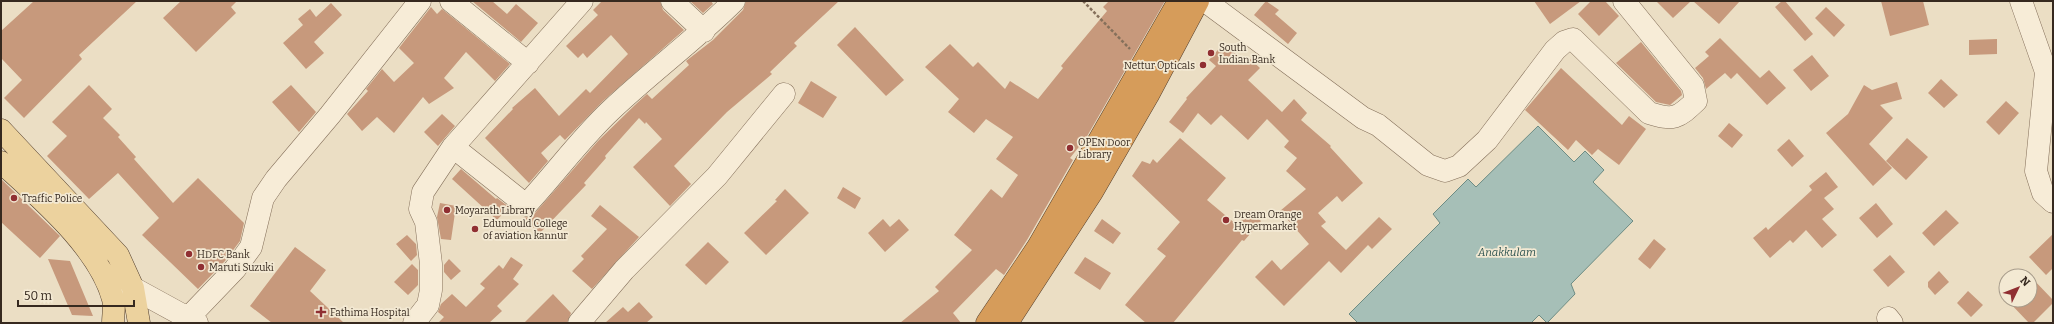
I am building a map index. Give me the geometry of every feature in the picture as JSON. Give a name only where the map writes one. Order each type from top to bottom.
[{"type":"highway","points":[[987,323],[1038,246],[1179,1]]},
{"type":"highway","points":[[1007,323],[1092,192],[1148,95],[1198,1]]},
{"type":"main road","points":[[1,130],[118,255],[133,288],[139,323]]},
{"type":"main road","points":[[1,162],[49,206],[92,256],[108,284],[114,300],[113,323]]},
{"type":"street","points":[[114,300],[133,288],[193,321],[251,247],[263,198],[276,178],[330,115],[420,1]]},
{"type":"street","points":[[451,1],[528,62]]},
{"type":"street","points":[[414,323],[428,305],[431,290],[431,264],[426,222],[420,209],[423,192],[453,147],[582,1]]},
{"type":"street","points":[[672,1],[704,31]]},
{"type":"street","points":[[453,147],[526,205],[578,144],[610,110],[704,31],[734,1]]},
{"type":"street","points":[[1205,1],[1363,118],[1378,125],[1428,165],[1445,171],[1459,166],[1487,140],[1555,50],[1564,42],[1573,39],[1649,113],[1665,118],[1681,114],[1696,100],[1693,86],[1624,1]]},
{"type":"street","points":[[2021,1],[2045,50],[2046,72],[2036,171],[2043,192],[2053,202]]},
{"type":"street","points":[[579,323],[624,270],[717,176],[784,94]]},
{"type":"path","points":[[1082,1],[1143,63]]},
{"type":"water","name":"Anakkulam","points":[[1538,126],[1574,162],[1585,151],[1604,170],[1593,182],[1633,221],[1571,284],[1575,294],[1547,323],[1539,315],[1531,323],[1358,323],[1349,314],[1440,223],[1433,214],[1468,179],[1476,187]]},
{"type":"building","points":[[34,1],[137,1],[79,55],[82,59],[24,118],[4,98],[22,80],[1,58],[1,31]]},
{"type":"building","points":[[181,1],[237,1],[231,7],[236,13],[196,52],[163,18]]},
{"type":"building","points":[[472,1],[492,1],[507,14],[516,4],[538,23],[521,42]]},
{"type":"building","points":[[602,1],[660,1],[663,10],[684,30],[603,101],[565,140],[560,135],[541,153],[548,161],[529,183],[485,138],[513,109],[512,108],[535,88],[559,116],[586,89],[590,93],[628,54],[611,35],[587,58],[583,53],[578,58],[566,46],[598,15],[593,10]]},
{"type":"building","points":[[690,1],[711,1],[713,4],[703,13]]},
{"type":"building","points":[[746,1],[839,1],[794,43],[797,46],[770,72],[772,74],[727,112],[674,166],[691,184],[670,206],[633,167],[662,139],[646,122],[645,124],[639,118],[605,156],[606,158],[584,183],[586,185],[540,233],[522,218],[530,217],[535,213],[598,141],[647,94],[652,99],[689,65],[686,61],[713,40],[743,10]]},
{"type":"building","points":[[1109,1],[1165,1],[1086,138],[1070,158],[1073,160],[1027,240],[1004,275],[996,269],[953,313],[961,323],[900,323],[939,291],[935,287],[972,250],[954,235],[991,189],[1002,198],[1018,175],[996,159],[1013,137],[986,119],[974,133],[948,112],[959,99],[925,67],[950,44],[973,67],[978,62],[1005,89],[1010,81],[1038,99],[1063,68],[1061,66],[1107,11],[1103,7]]},
{"type":"building","points":[[1266,1],[1279,10],[1275,14],[1297,33],[1288,44],[1254,15]]},
{"type":"building","points":[[1534,1],[1581,1],[1550,24]]},
{"type":"building","points":[[1591,1],[1605,1],[1619,16],[1599,36],[1578,14]]},
{"type":"building","points":[[1656,1],[1691,1],[1673,18]]},
{"type":"building","points":[[1693,1],[1740,1],[1719,24]]},
{"type":"building","points":[[1782,1],[1785,1],[1813,34],[1805,41],[1775,7]]},
{"type":"building","points":[[1881,1],[1923,1],[1929,25],[1890,36]]},
{"type":"building","points":[[331,3],[342,15],[314,42],[324,53],[306,69],[283,43],[303,25],[298,19],[310,9],[316,17]]},
{"type":"building","points":[[431,7],[437,14],[442,9],[510,64],[495,81],[466,52],[444,78],[454,88],[429,104],[423,97],[394,133],[377,117],[362,131],[347,114],[368,91],[366,89],[382,69],[394,82],[414,63],[399,48]]},
{"type":"building","points":[[1826,7],[1845,25],[1834,37],[1815,18]]},
{"type":"building","points":[[855,27],[904,80],[886,96],[837,45]]},
{"type":"building","points":[[1720,38],[1760,78],[1769,70],[1786,88],[1767,105],[1737,73],[1731,79],[1725,73],[1706,89],[1703,78],[1695,68],[1709,56],[1705,52]]},
{"type":"building","points":[[1997,39],[1997,54],[1969,55],[1969,40]]},
{"type":"building","points":[[1641,42],[1681,91],[1682,95],[1670,105],[1656,102],[1616,63]]},
{"type":"building","points":[[1224,43],[1243,61],[1248,57],[1260,68],[1248,80],[1282,112],[1294,99],[1307,113],[1301,120],[1331,146],[1330,147],[1363,183],[1342,202],[1337,196],[1318,213],[1326,222],[1321,226],[1346,250],[1379,217],[1392,229],[1372,249],[1368,245],[1341,273],[1329,261],[1284,306],[1255,277],[1272,260],[1281,270],[1309,244],[1280,211],[1306,189],[1286,171],[1297,158],[1284,147],[1289,141],[1267,119],[1248,140],[1221,115],[1211,125],[1198,113],[1183,133],[1169,122],[1187,99],[1186,98],[1216,66],[1209,60]]},
{"type":"building","points":[[1812,55],[1829,76],[1811,91],[1793,70]]},
{"type":"building","points":[[1561,68],[1622,125],[1629,116],[1646,129],[1619,165],[1598,149],[1592,155],[1576,140],[1568,150],[1525,110]]},
{"type":"building","points":[[1941,79],[1958,95],[1944,108],[1928,93]]},
{"type":"building","points":[[811,81],[837,97],[823,118],[798,103]]},
{"type":"building","points":[[1897,82],[1902,99],[1880,105],[1893,118],[1869,144],[1892,168],[1873,186],[1826,133],[1848,114],[1864,85],[1872,90]]},
{"type":"building","points":[[89,85],[112,109],[103,118],[120,135],[118,137],[136,157],[134,159],[173,203],[198,178],[244,223],[240,241],[225,261],[198,289],[142,235],[159,218],[118,173],[89,199],[47,156],[67,136],[52,122]]},
{"type":"building","points":[[291,85],[316,112],[299,132],[272,102]]},
{"type":"building","points":[[2006,101],[2019,113],[1999,135],[1986,122]]},
{"type":"building","points":[[442,114],[455,126],[438,146],[424,132]]},
{"type":"building","points":[[1729,123],[1743,135],[1732,148],[1718,136]]},
{"type":"building","points":[[1180,138],[1226,178],[1207,200],[1237,225],[1249,210],[1261,221],[1244,241],[1242,240],[1173,323],[1146,323],[1125,305],[1166,256],[1157,249],[1180,222],[1132,176],[1142,161],[1150,164],[1153,159],[1157,163]]},
{"type":"building","points":[[1907,138],[1928,157],[1906,180],[1886,161]]},
{"type":"building","points":[[1789,139],[1804,156],[1792,167],[1777,150]]},
{"type":"building","points":[[461,169],[496,199],[497,198],[509,207],[497,220],[452,179]]},
{"type":"building","points":[[1826,172],[1838,187],[1824,198],[1834,209],[1822,219],[1837,235],[1822,248],[1806,230],[1793,243],[1790,240],[1770,258],[1753,238],[1766,227],[1768,230],[1812,190],[1809,186]]},
{"type":"building","name":"Traffic Police","points":[[1,179],[60,236],[40,258],[1,222]]},
{"type":"building","points":[[843,187],[861,198],[855,209],[837,198]]},
{"type":"building","points":[[785,189],[809,213],[766,255],[744,233],[777,201],[775,200]]},
{"type":"building","points":[[440,203],[456,206],[451,240],[441,239],[437,217]]},
{"type":"building","points":[[1876,203],[1893,224],[1877,238],[1859,218]]},
{"type":"building","points":[[600,205],[639,237],[592,289],[572,271],[584,259],[581,256],[607,229],[591,216]]},
{"type":"building","points":[[1946,210],[1959,223],[1934,246],[1922,233]]},
{"type":"building","points":[[883,219],[890,227],[899,219],[909,230],[885,252],[868,233]]},
{"type":"building","points":[[1102,219],[1121,233],[1113,244],[1094,231]]},
{"type":"building","points":[[2053,234],[2053,268],[2046,275],[2029,257]]},
{"type":"building","points":[[407,235],[416,244],[417,255],[411,261],[396,244]]},
{"type":"building","points":[[1654,239],[1666,249],[1650,269],[1638,259]]},
{"type":"building","points":[[708,242],[729,262],[706,285],[685,265]]},
{"type":"building","points":[[295,247],[326,270],[310,291],[344,323],[272,323],[250,306]]},
{"type":"building","points":[[1890,255],[1905,272],[1888,287],[1873,270]]},
{"type":"building","points":[[511,257],[523,265],[513,279],[519,284],[497,306],[502,311],[489,323],[438,323],[444,317],[438,312],[441,304],[452,294],[466,307],[485,288],[480,284],[499,265],[503,269]]},
{"type":"building","points":[[1085,257],[1111,273],[1100,290],[1074,273]]},
{"type":"building","points":[[48,259],[70,261],[93,316],[72,315]]},
{"type":"building","points":[[449,259],[461,271],[451,280],[444,272],[444,265]]},
{"type":"building","points":[[412,264],[418,270],[418,285],[408,295],[394,282]]},
{"type":"building","points":[[1939,271],[1949,282],[1935,295],[1928,287],[1928,282]]},
{"type":"building","points":[[2038,284],[2053,300],[2053,303],[2033,323],[2029,323],[2015,308],[2038,308]]},
{"type":"building","points":[[1968,291],[1983,305],[1971,317],[1957,303]]},
{"type":"building","points":[[553,294],[571,313],[567,323],[524,323]]},
{"type":"building","points":[[639,302],[653,317],[646,323],[605,323],[623,307],[628,312]]},
{"type":"place","name":"South Indian Bank","points":[[1211,53]]},
{"type":"place","name":"Nettur Opticals","points":[[1203,65]]},
{"type":"place","name":"OPEN Door Library","points":[[1070,148]]},
{"type":"place","name":"Traffic Police","points":[[14,198]]},
{"type":"place","name":"Moyarath Library","points":[[447,210]]},
{"type":"place","name":"Dream Orange Hypermarket","points":[[1226,220]]},
{"type":"place","name":"Edumould College of aviation kannur","points":[[475,229]]},
{"type":"place","name":"HDFC Bank","points":[[189,254]]},
{"type":"place","name":"Maruti Suzuki","points":[[201,267]]},
{"type":"place","name":"Fathima Hospital","points":[[321,312]]}]
